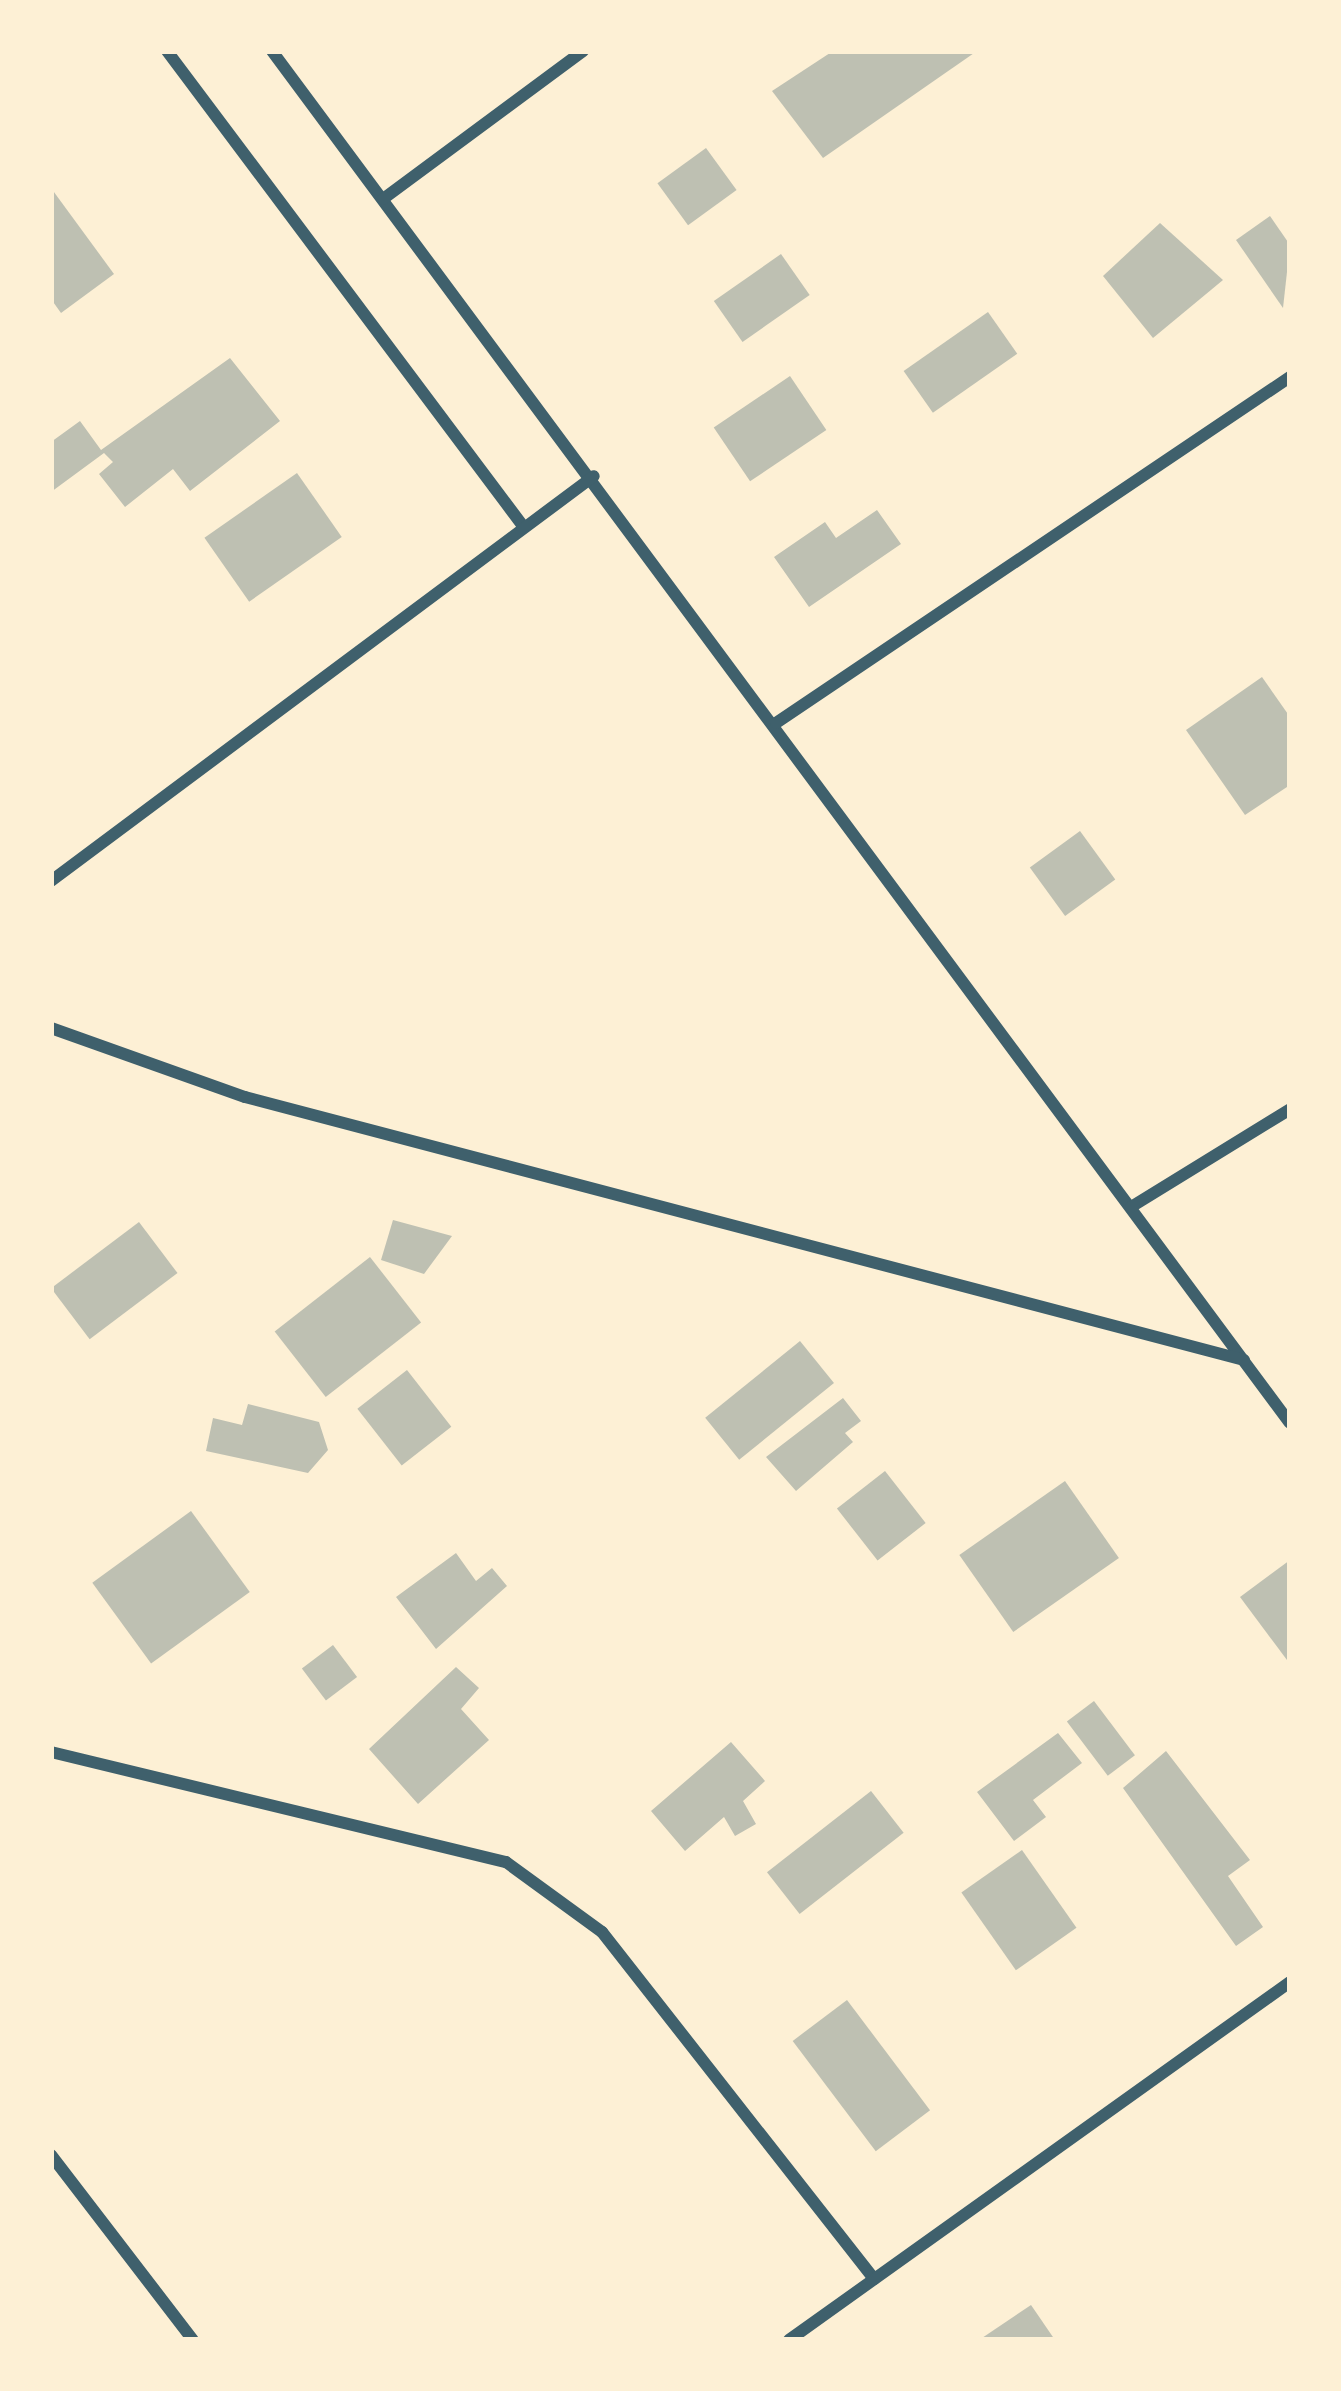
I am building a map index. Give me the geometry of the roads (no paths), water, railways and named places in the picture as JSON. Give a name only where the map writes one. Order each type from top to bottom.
[{"type":"street","points":[[167,51],[523,526]]},
{"type":"street","points":[[272,51],[594,476],[1290,1423]]},
{"type":"street","points":[[383,199],[583,51]]},
{"type":"street","points":[[776,723],[1290,377]]},
{"type":"street","points":[[51,881],[594,476]]},
{"type":"street","points":[[51,1028],[245,1097],[1244,1360]]},
{"type":"street","points":[[1131,1208],[1290,1109]]},
{"type":"street","points":[[51,1752],[506,1862],[602,1932],[874,2279]]},
{"type":"street","points":[[789,2340],[1290,1982]]},
{"type":"street","points":[[51,2155],[193,2340]]}]
